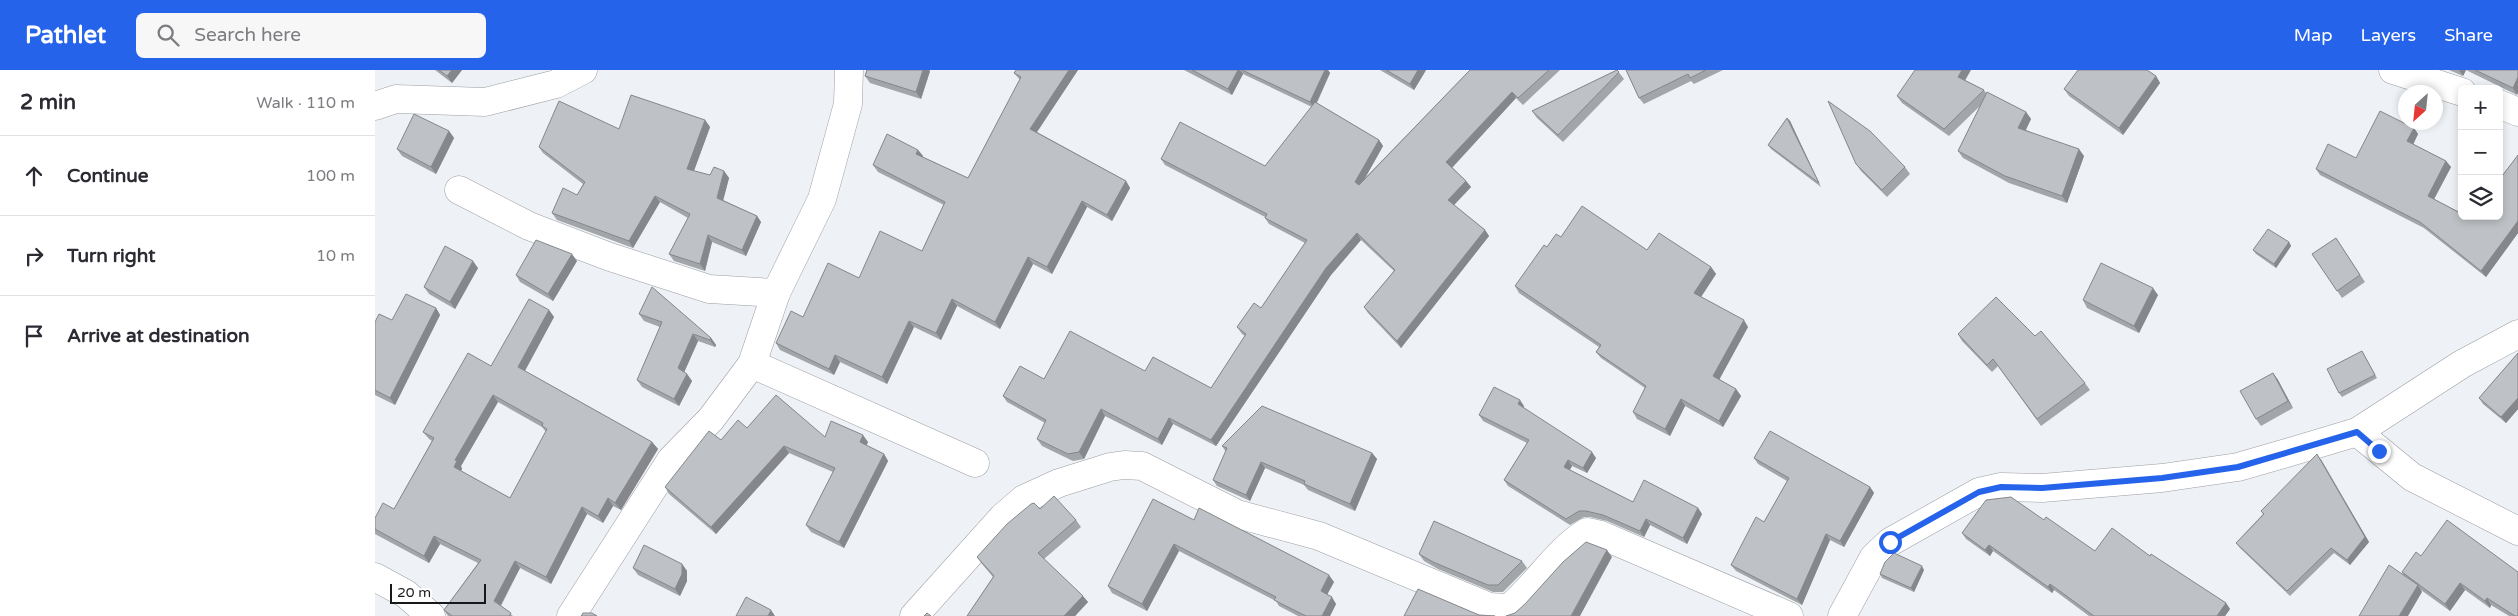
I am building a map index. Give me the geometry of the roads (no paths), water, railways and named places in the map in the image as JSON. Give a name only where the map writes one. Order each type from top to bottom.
[{"type":"street","points":[[375,106],[396,100],[485,102],[556,84],[583,70]]},
{"type":"street","points":[[571,616],[671,460],[711,419],[752,364],[775,293],[822,199],[849,104],[849,70]]},
{"type":"street","points":[[2393,70],[2458,91]]},
{"type":"street","points":[[2503,106],[2518,112]]},
{"type":"street","points":[[459,190],[529,226],[610,257],[709,289],[775,293]]},
{"type":"street","points":[[1842,616],[1873,557],[1890,542],[1979,492],[2001,487],[2042,488],[2162,478],[2228,468],[2357,432],[2462,364],[2518,334]]},
{"type":"street","points":[[752,364],[975,463]]},
{"type":"street","points":[[2357,432],[2412,477],[2518,531]]},
{"type":"street","points":[[914,616],[1003,517],[1024,499],[1059,483],[1124,465],[1142,466],[1237,514],[1319,536],[1489,607],[1509,608],[1524,595],[1575,540],[1587,532],[1601,535],[1789,616]]},
{"type":"street","points":[[375,577],[406,594],[431,616]]}]
